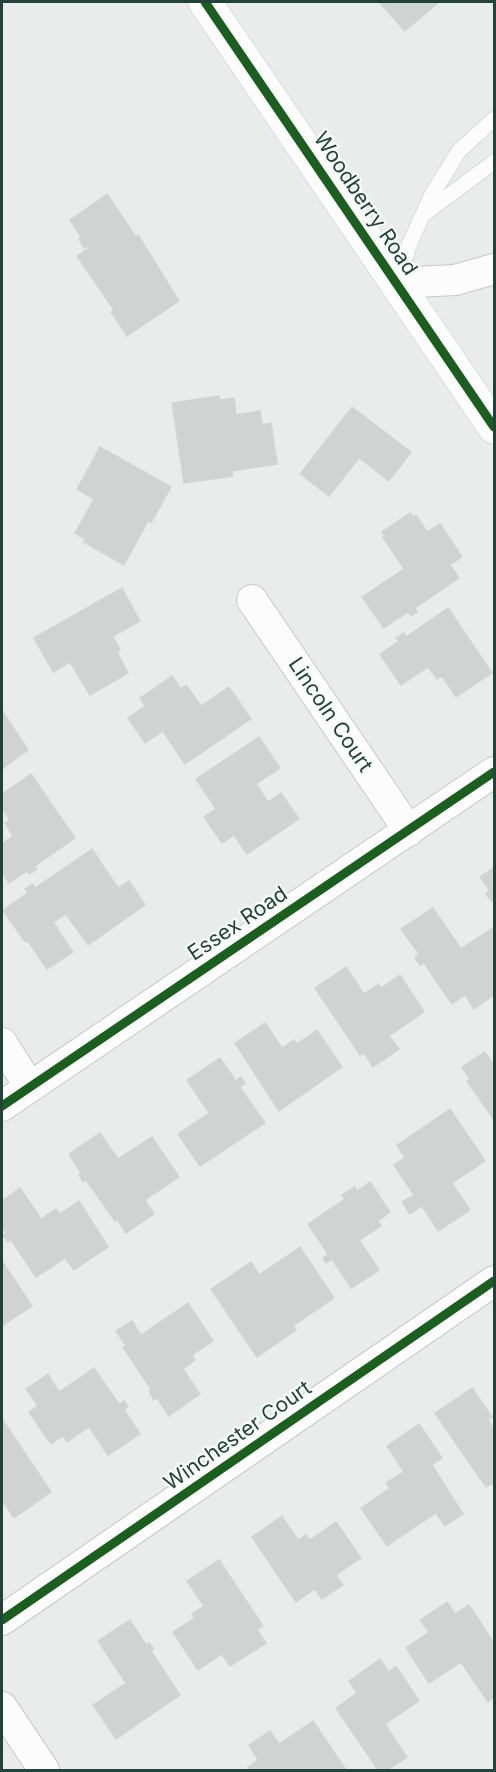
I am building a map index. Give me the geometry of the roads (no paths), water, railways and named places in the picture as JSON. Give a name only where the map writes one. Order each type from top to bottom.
[{"type":"street","name":"Woodberry Road","points":[[205,2],[495,427]]},
{"type":"street","points":[[397,283],[455,280],[488,268]]},
{"type":"street","name":"Lincoln Court","points":[[252,600],[409,831]]},
{"type":"street","name":"Essex Road","points":[[2,1106],[495,772]]},
{"type":"street","points":[[2,1043],[30,1087]]},
{"type":"street","name":"Winchester Court","points":[[2,1620],[495,1281]]},
{"type":"street","points":[[2,1707],[44,1770]]},
{"type":"lane","points":[[397,283],[410,243],[431,196],[459,151],[495,119]]},
{"type":"lane","points":[[423,214],[495,162]]}]
